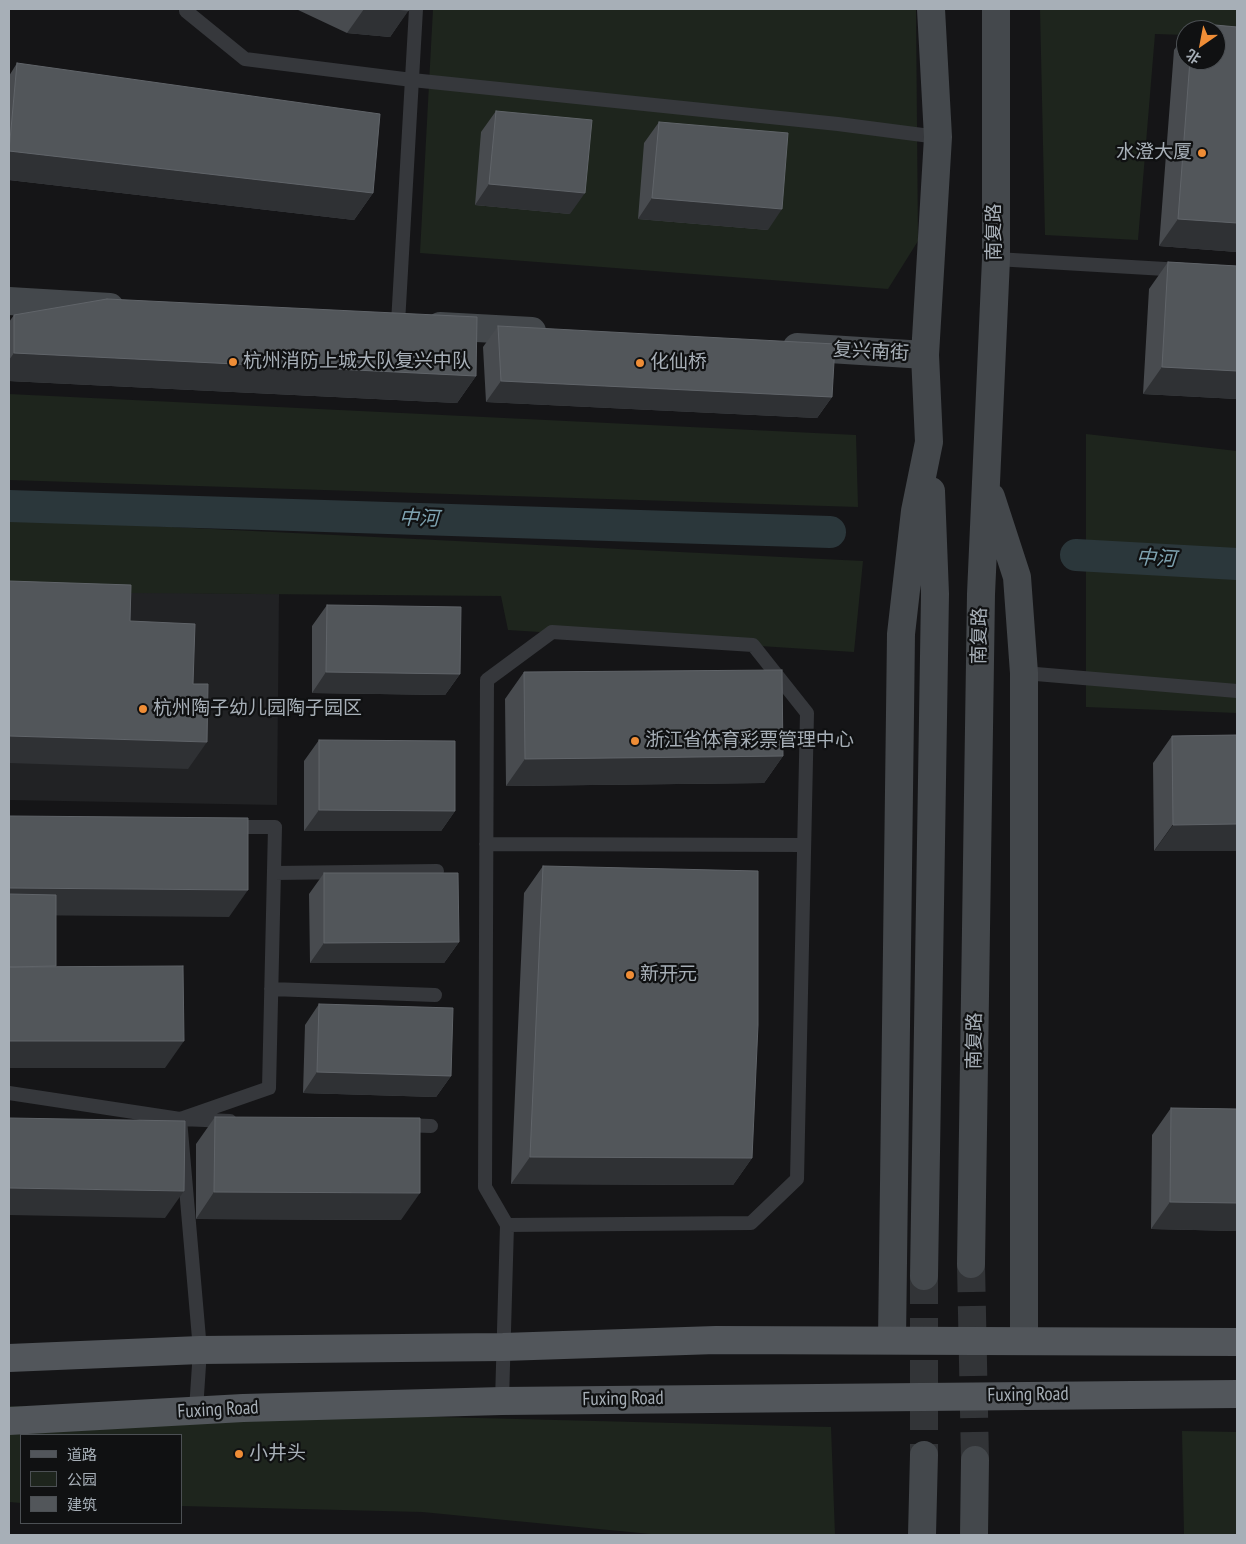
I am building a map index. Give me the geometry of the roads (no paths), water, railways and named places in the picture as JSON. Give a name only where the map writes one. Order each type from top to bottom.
[{"type":"main road","points":[[924,1276],[935,594],[925,355],[938,137],[931,9]]},
{"type":"main road","name":"南复路","points":[[971,1264],[981,604],[996,259],[996,9]]},
{"type":"main road","points":[[9,301],[135,308]]},
{"type":"main road","points":[[369,322],[553,333]]},
{"type":"main road","name":"复兴南街","points":[[770,346],[925,355]]},
{"type":"main road","points":[[892,1340],[901,634],[915,511],[929,442]]},
{"type":"main road","points":[[986,480],[1017,577],[1024,673],[1024,1341]]},
{"type":"main road","points":[[9,1358],[200,1350],[504,1348],[716,1340],[1237,1342]]},
{"type":"main road","name":"Fuxing Road","points":[[9,1421],[196,1410],[502,1401],[1237,1394]]},
{"type":"main road","points":[[922,1535],[924,1455]]},
{"type":"main road","points":[[974,1535],[975,1460]]},
{"type":"lane","points":[[186,9],[186,11],[245,59],[412,80],[838,124],[938,137]]},
{"type":"lane","points":[[398,323],[416,9]]},
{"type":"lane","points":[[996,259],[1199,271]]},
{"type":"lane","points":[[502,1401],[507,1225],[485,1187],[487,680],[552,632],[753,645],[807,712],[797,1179],[751,1223],[507,1225]]},
{"type":"lane","points":[[1024,673],[1237,691]]},
{"type":"lane","points":[[180,1119],[269,1088],[275,828],[216,827]]},
{"type":"lane","points":[[486,844],[804,845]]},
{"type":"lane","points":[[274,873],[437,871]]},
{"type":"lane","points":[[271,989],[435,995]]},
{"type":"lane","points":[[9,1093],[180,1119],[247,1121]]},
{"type":"lane","points":[[180,1119],[200,1350],[196,1410]]},
{"type":"lane","points":[[392,1125],[431,1126]]},
{"type":"waterway","name":"中河","points":[[9,506],[830,532]]},
{"type":"waterway","name":"中河","points":[[1076,555],[1237,564]]},
{"type":"tunnel","points":[[971,1264],[975,1460]]},
{"type":"tunnel","points":[[924,1276],[924,1455]]},
{"type":"place","name":"水澄大厦","points":[[1202,153]]},
{"type":"place","name":"杭州消防上城大队复兴中队","points":[[233,362]]},
{"type":"place","name":"化仙桥","points":[[640,363]]},
{"type":"place","name":"杭州陶子幼儿园陶子园区","points":[[143,709]]},
{"type":"place","name":"浙江省体育彩票管理中心","points":[[635,741]]},
{"type":"place","name":"新开元","points":[[630,975]]},
{"type":"place","name":"小井头","points":[[239,1454]]}]
